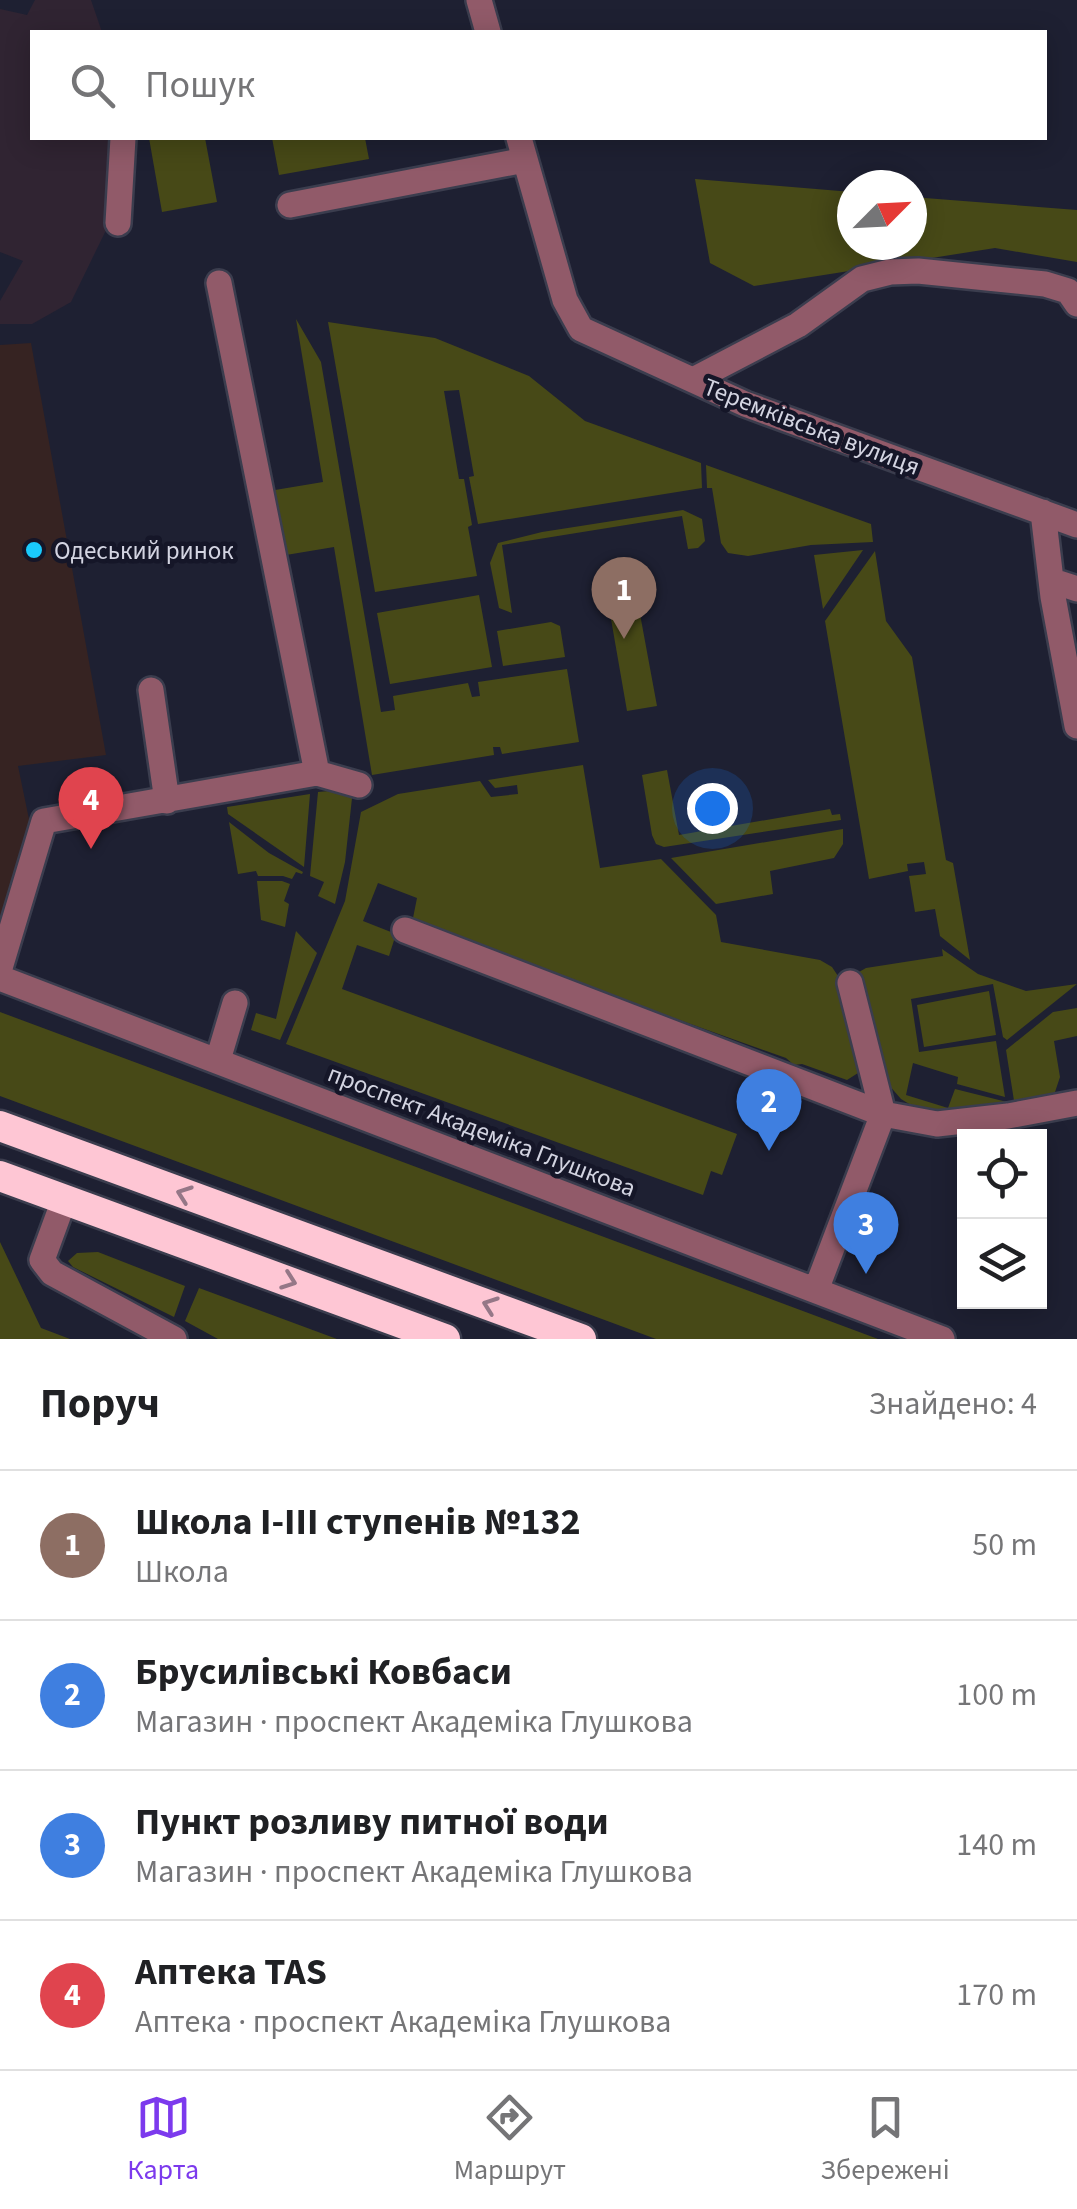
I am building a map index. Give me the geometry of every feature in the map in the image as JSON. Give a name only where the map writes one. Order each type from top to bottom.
[{"type":"highway","points":[[0,1126],[581,1339]]},
{"type":"highway","points":[[0,1176],[445,1339]]},
{"type":"street","points":[[479,0],[487,30]]},
{"type":"street","points":[[118,223],[124,140]]},
{"type":"street","points":[[290,205],[522,149]]},
{"type":"street","name":"Теремківська вулиця","points":[[522,149],[565,300],[582,329],[745,404],[1077,525]]},
{"type":"street","points":[[693,380],[798,325],[862,279],[890,272],[1045,284],[1068,292],[1077,304]]},
{"type":"street","points":[[218,282],[317,773]]},
{"type":"street","points":[[1043,512],[1065,585],[1053,597],[1077,726]]},
{"type":"street","points":[[151,690],[167,801]]},
{"type":"street","points":[[0,968],[44,822],[317,773],[359,786]]},
{"type":"street","points":[[405,930],[882,1114],[937,1124],[1077,1103]]},
{"type":"street","name":"проспект Академіка Глушкова","points":[[0,978],[942,1339]]},
{"type":"street","points":[[816,1290],[882,1114],[850,984]]},
{"type":"street","points":[[218,1060],[236,1003]]},
{"type":"street","points":[[64,1200],[42,1260],[52,1273],[174,1339]]},
{"type":"shaded area","points":[[35,0],[91,0],[101,30],[30,30],[30,140],[110,140],[106,170],[109,224],[71,302],[32,324],[0,324],[0,301],[23,261],[0,252],[0,9],[27,15]]},
{"type":"shaded area","points":[[149,140],[205,140],[217,202],[162,212]]},
{"type":"shaded area","points":[[272,140],[365,140],[369,159],[279,175]]},
{"type":"shaded area","points":[[695,179],[837,191],[837,260],[919,260],[754,286],[710,263]]},
{"type":"shaded area","points":[[927,198],[1077,210],[1077,262],[995,248],[927,259]]},
{"type":"shaded area","points":[[296,319],[321,362],[381,712],[395,710],[393,696],[468,683],[472,697],[480,696],[478,682],[567,669],[579,742],[502,754],[500,747],[493,747],[494,755],[372,775],[334,547],[286,555],[275,490],[323,482]]},
{"type":"shaded area","points":[[328,322],[435,338],[529,376],[585,421],[701,463],[702,488],[478,524],[459,390],[444,391],[459,479],[464,479],[477,576],[375,592]]},
{"type":"shaded area","name":"Одеський ринок","points":[[31,343],[106,755],[18,766],[30,824],[0,941],[0,345]]},
{"type":"shaded area","points":[[706,465],[871,524],[873,542],[811,545],[748,556],[728,553],[721,543],[712,488],[707,488]]},
{"type":"shaded area","points":[[683,510],[702,519],[705,541],[698,548],[688,549],[682,516],[502,545],[512,613],[499,608],[490,563],[498,543],[542,532]]},
{"type":"shaded area","points":[[863,550],[823,609],[814,555]]},
{"type":"shaded area","points":[[875,551],[886,621],[912,657],[946,860],[953,863],[970,960],[940,936],[935,909],[915,912],[909,876],[926,874],[924,862],[907,864],[908,871],[869,879],[825,621]]},
{"type":"shaded area","points":[[479,595],[492,667],[390,684],[377,613]]},
{"type":"shaded area","points":[[640,614],[657,706],[627,711],[611,619]]},
{"type":"shaded area","points":[[551,622],[560,626],[565,657],[503,666],[497,631]]},
{"type":"shaded area","points":[[583,765],[600,868],[661,859],[716,915],[721,942],[820,960],[832,967],[840,979],[858,1073],[847,1080],[802,1064],[794,1065],[786,1058],[421,928],[413,918],[417,898],[378,883],[363,921],[396,934],[389,956],[357,945],[342,989],[737,1134],[722,1175],[711,1171],[703,1195],[286,1044],[345,901],[361,812],[398,794],[480,781],[491,797],[518,794],[517,785],[495,788],[488,780]]},
{"type":"shaded area","points":[[667,770],[679,835],[830,809],[832,815],[840,814],[841,820],[664,847],[656,844],[652,835],[642,775]]},
{"type":"shaded area","points":[[353,789],[345,862],[335,904],[318,896],[324,882],[310,876],[318,792]]},
{"type":"shaded area","points":[[310,794],[304,867],[228,814],[227,807]]},
{"type":"shaded area","points":[[229,822],[302,874],[296,872],[292,879],[258,876],[256,871],[238,874]]},
{"type":"shaded area","points":[[843,829],[843,844],[834,858],[770,871],[773,894],[716,904],[671,858]]},
{"type":"shaded area","points":[[257,881],[290,884],[284,901],[289,904],[285,927],[261,920]]},
{"type":"shaded area","points":[[296,931],[317,953],[280,1040],[251,1030],[256,1013],[276,1019]]},
{"type":"shaded area","points":[[942,949],[978,974],[1026,991],[1077,984],[1007,1040],[1003,1037],[993,984],[911,999],[919,1052],[996,1041],[1005,1097],[957,1084],[958,1077],[913,1063],[906,1095],[948,1108],[955,1089],[1007,1102],[1008,1107],[943,1117],[919,1110],[901,1099],[888,1084],[859,972],[943,956]]},
{"type":"shaded area","points":[[989,991],[996,1035],[924,1047],[917,1005]]},
{"type":"shaded area","points":[[1077,1008],[1077,1036],[1054,1041],[1060,1077],[1054,1095],[1015,1107],[1006,1050],[1053,1012]]},
{"type":"shaded area","points":[[0,1012],[878,1339],[656,1339],[0,1096]]},
{"type":"shaded area","points":[[0,1242],[41,1328],[70,1339],[0,1339]]},
{"type":"shaded area","points":[[98,1252],[185,1286],[174,1317],[68,1261],[77,1253]]},
{"type":"shaded area","points":[[199,1288],[337,1339],[218,1339],[185,1321]]},
{"type":"place","name":"Одеський ринок","points":[[34,550]]},
{"type":"place","name":"Школа І-ІІІ ступенів №132","points":[[624,639]]},
{"type":"place","name":"Аптека TAS","points":[[91,849]]},
{"type":"place","name":"Брусилівські Ковбаси","points":[[769,1151]]},
{"type":"place","name":"Пункт розливу питної води","points":[[866,1274]]}]
